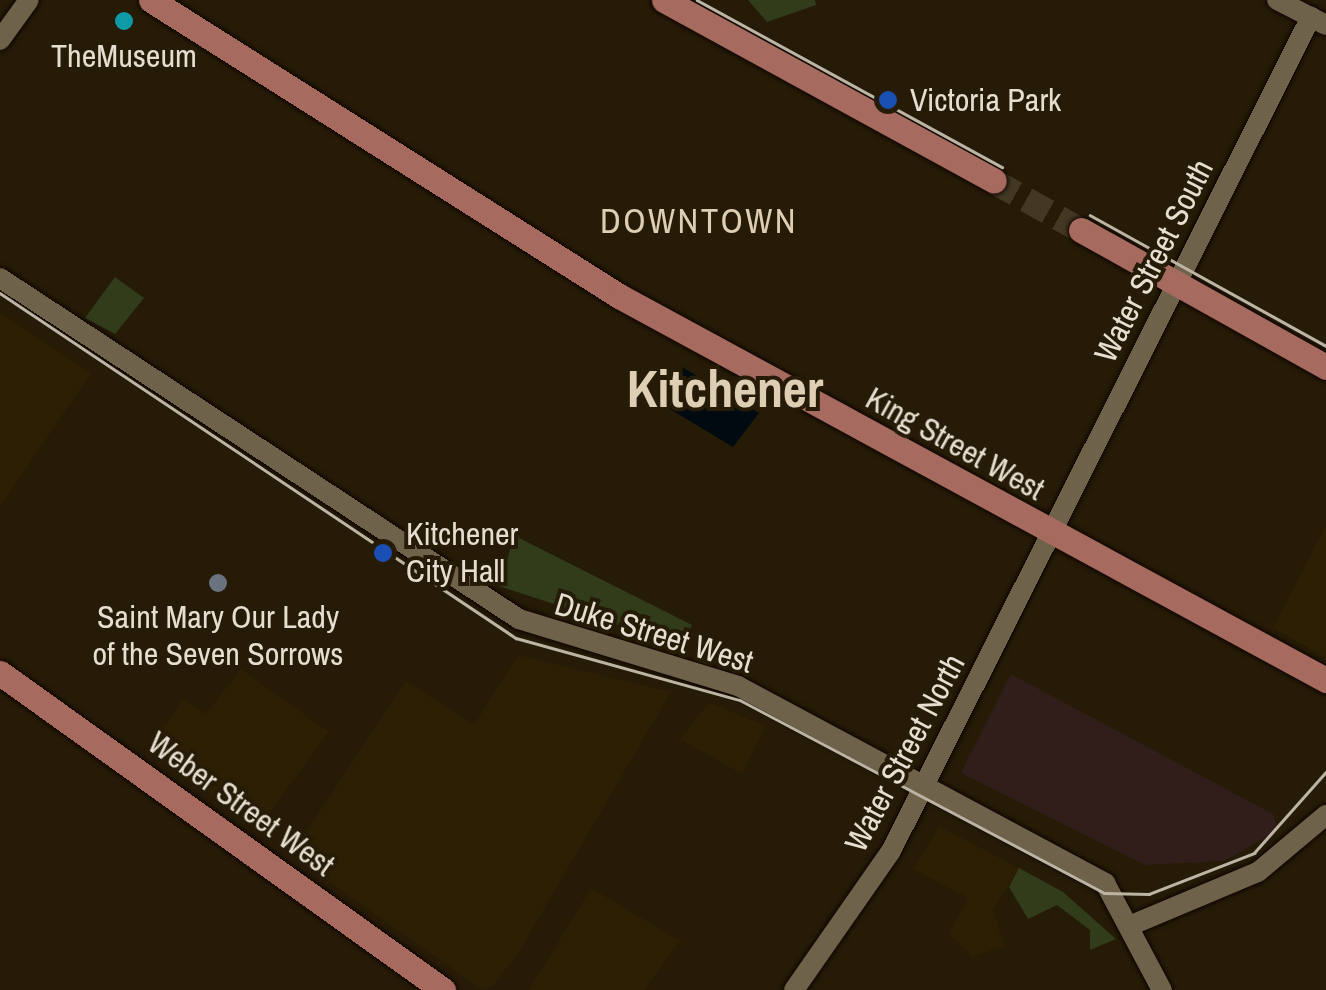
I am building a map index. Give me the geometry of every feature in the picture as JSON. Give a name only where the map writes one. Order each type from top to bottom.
[{"type":"main road","name":"King Street West","points":[[152,0],[619,296],[1326,680]]},
{"type":"main road","points":[[664,0],[994,181]]},
{"type":"main road","points":[[1081,230],[1326,367]]},
{"type":"main road","name":"Weber Street West","points":[[0,673],[444,990]]},
{"type":"street","points":[[0,40],[29,0]]},
{"type":"street","points":[[1277,0],[1319,21]]},
{"type":"street","name":"Water Street South","points":[[1051,534],[1176,286],[1319,21]]},
{"type":"street","name":"Duke Street West","points":[[0,278],[519,619],[738,686],[1105,884],[1134,924],[1162,990]]},
{"type":"street","name":"Water Street North","points":[[794,990],[891,851],[1051,534]]},
{"type":"street","points":[[1134,924],[1258,872],[1326,815]]},
{"type":"shaded area","points":[[0,312],[91,373],[0,507]]},
{"type":"shaded area","points":[[682,367],[759,413],[733,447],[665,406]]},
{"type":"shaded area","points":[[1326,525],[1326,658],[1273,628]]},
{"type":"shaded area","points":[[518,655],[671,692],[517,955],[492,987],[480,988],[291,855],[406,681],[474,725]]},
{"type":"shaded area","points":[[241,669],[329,732],[257,829],[148,748],[184,699],[206,714]]},
{"type":"shaded area","points":[[1011,674],[1273,814],[1278,830],[1224,861],[1145,865],[961,773]]},
{"type":"shaded area","points":[[709,702],[766,726],[742,774],[680,739]]},
{"type":"shaded area","points":[[939,826],[1019,868],[993,910],[1004,946],[972,957],[949,934],[968,898],[913,869]]},
{"type":"shaded area","points":[[591,888],[680,941],[644,990],[529,990]]},
{"type":"green space","points":[[748,0],[815,0],[816,5],[767,22]]},
{"type":"green space","points":[[115,277],[144,298],[115,334],[85,318]]},
{"type":"green space","points":[[517,527],[519,538],[692,625],[680,645],[499,586]]},
{"type":"green space","points":[[1019,868],[1063,892],[1116,939],[1090,950],[1090,930],[1057,905],[1028,919],[1009,887]]},
{"type":"tunnel","points":[[994,181],[1081,230]]},
{"type":"tram line","points":[[697,0],[1002,167]]},
{"type":"tram line","points":[[1090,215],[1326,346]]},
{"type":"tram line","points":[[0,293],[516,638],[740,700],[1104,893],[1149,894],[1254,853],[1326,772]]},
{"type":"place","name":"TheMuseum","points":[[124,21]]},
{"type":"place","name":"Victoria Park","points":[[888,100]]},
{"type":"place","name":"Kitchener City Hall","points":[[383,553]]},
{"type":"place","name":"Saint Mary Our Lady of the Seven Sorrows","points":[[218,583]]},
{"type":"district","name":"DOWNTOWN","points":[[699,221]]},
{"type":"district","name":"Kitchener","points":[[725,389]]}]
